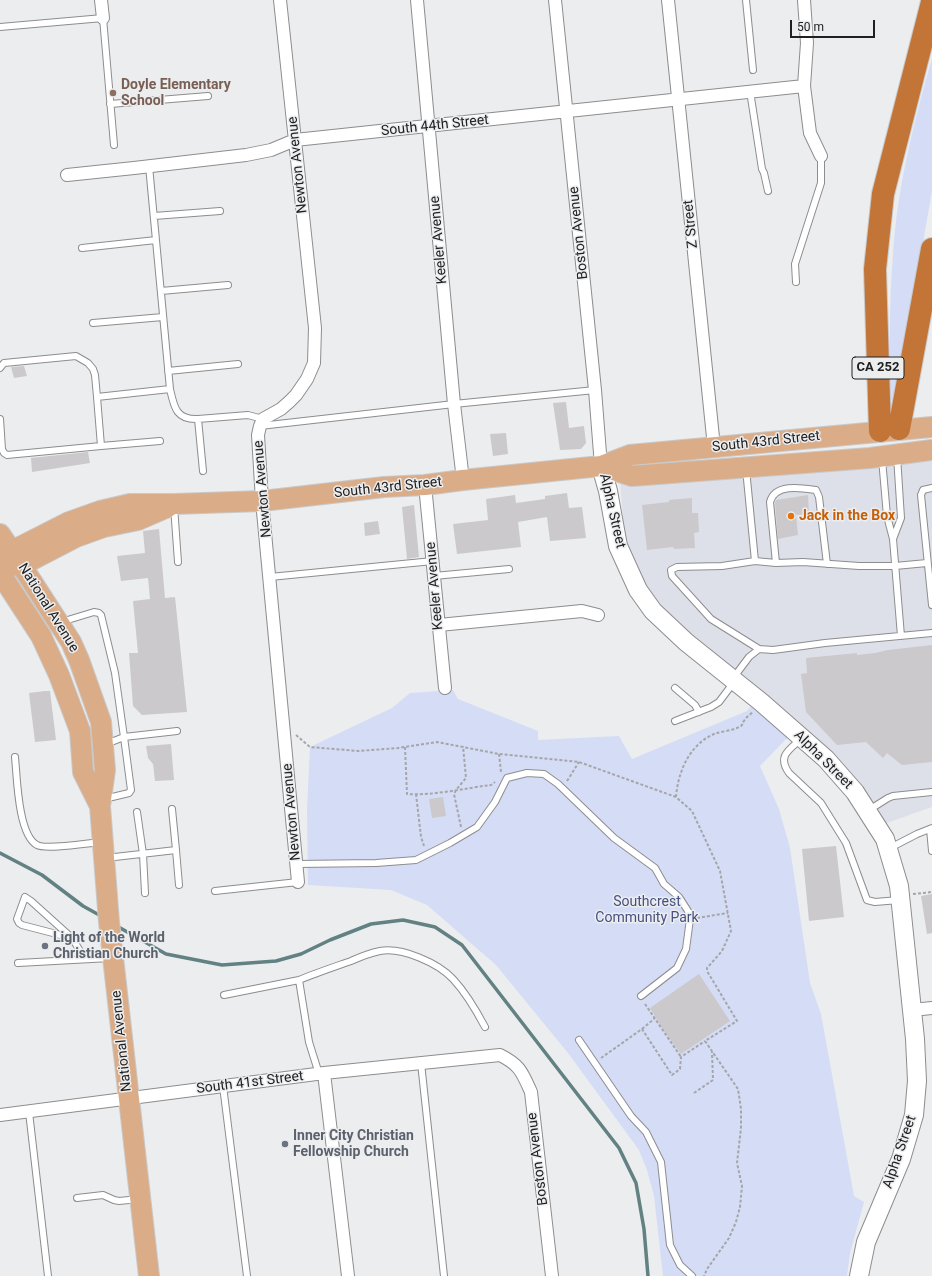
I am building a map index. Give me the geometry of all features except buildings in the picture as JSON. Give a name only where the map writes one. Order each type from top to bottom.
[{"type":"highway","name":"CA 252","points":[[890,430],[876,304],[875,269],[883,194],[932,2]]},
{"type":"highway","points":[[890,430],[932,249]]},
{"type":"main road","name":"South 43rd Street","points":[[0,567],[11,560],[104,528],[138,520],[174,504],[262,501],[384,487],[424,485],[602,466],[628,455],[932,427]]},
{"type":"main road","points":[[889,456],[890,430]]},
{"type":"main road","name":"South 43rd Street","points":[[602,466],[632,476],[889,456],[932,450]]},
{"type":"main road","name":"National Avenue","points":[[0,534],[11,560],[59,623],[71,642],[101,722],[104,770],[100,803],[103,850],[113,955],[149,1276]]},
{"type":"main road","name":"National Avenue","points":[[0,573],[41,636],[59,675],[80,731],[84,772],[100,803]]},
{"type":"main road","points":[[59,675],[74,691],[81,704],[93,743],[102,745]]},
{"type":"street","points":[[103,18],[105,0]]},
{"type":"street","name":"Newton Avenue","points":[[280,0],[315,328],[314,363],[307,379],[296,394],[281,409],[261,422],[258,435],[262,501],[298,882]]},
{"type":"street","name":"Keeler Avenue","points":[[417,0],[454,404],[463,480]]},
{"type":"street","name":"Boston Avenue","points":[[555,0],[602,466]]},
{"type":"street","name":"Z Street","points":[[668,0],[714,447]]},
{"type":"street","points":[[804,0],[807,43],[804,86],[810,133],[821,156]]},
{"type":"street","name":"South 44th Street","points":[[67,174],[246,155],[271,150],[295,140],[804,86]]},
{"type":"street","name":"Alpha Street","points":[[602,466],[618,546],[638,590],[653,611],[686,642],[761,702],[826,759],[855,792],[886,839],[899,886],[907,897],[912,1010],[917,1064],[914,1115],[901,1159],[866,1242],[859,1276]]},
{"type":"street","name":"Keeler Avenue","points":[[424,485],[445,688]]},
{"type":"street","points":[[439,625],[582,611],[598,615]]},
{"type":"street","points":[[912,1010],[932,1008]]},
{"type":"street","name":"Boston Avenue","points":[[500,1055],[510,1060],[520,1068],[530,1092],[552,1276]]},
{"type":"street","name":"South 41st Street","points":[[0,1115],[321,1073],[500,1055]]},
{"type":"street","points":[[321,1073],[348,1276]]},
{"type":"lane","points":[[746,0],[752,70]]},
{"type":"lane","points":[[0,27],[103,18],[114,145]]},
{"type":"lane","points":[[750,91],[762,169],[768,191]]},
{"type":"lane","points":[[110,104],[208,96]]},
{"type":"lane","points":[[796,282],[795,264],[821,182],[821,156]]},
{"type":"lane","points":[[149,166],[170,389],[174,408],[185,418],[198,420],[248,416],[261,422],[595,390]]},
{"type":"lane","points":[[154,216],[220,211]]},
{"type":"lane","points":[[82,248],[156,240]]},
{"type":"lane","points":[[161,291],[228,285]]},
{"type":"lane","points":[[93,323],[163,317]]},
{"type":"lane","points":[[0,368],[4,363],[76,356],[88,363],[93,369],[95,375],[101,446]]},
{"type":"lane","points":[[168,371],[238,364]]},
{"type":"lane","points":[[97,397],[170,389]]},
{"type":"lane","points":[[0,419],[2,449],[7,455],[160,441]]},
{"type":"lane","points":[[198,420],[203,471]]},
{"type":"lane","points":[[889,456],[887,516],[893,539],[901,636]]},
{"type":"lane","points":[[889,456],[901,518],[893,539]]},
{"type":"lane","points":[[746,468],[755,561]]},
{"type":"lane","points":[[776,563],[770,502],[771,497],[774,493],[781,490],[802,488],[816,490],[819,497],[827,564]]},
{"type":"lane","points":[[932,488],[923,490],[921,495],[932,605]]},
{"type":"lane","points":[[174,504],[178,562]]},
{"type":"lane","points":[[270,577],[433,561]]},
{"type":"lane","points":[[927,563],[895,566],[859,566],[803,562],[776,563],[755,561],[722,566],[677,567],[671,570],[672,576],[711,619],[759,649],[773,650],[932,633]]},
{"type":"lane","points":[[434,576],[509,570]]},
{"type":"lane","points":[[59,623],[94,612],[98,613],[101,615],[111,655],[131,790],[129,793],[100,803]]},
{"type":"lane","points":[[675,721],[699,712],[719,702],[749,657],[759,649]]},
{"type":"lane","points":[[675,688],[695,705],[699,712]]},
{"type":"lane","points":[[102,745],[124,737],[177,731]]},
{"type":"lane","points":[[802,738],[785,753],[785,767],[788,773],[821,803],[846,843],[867,900],[875,902],[907,897]]},
{"type":"lane","points":[[15,757],[21,816],[26,831],[37,846],[143,854],[176,850]]},
{"type":"lane","points":[[297,864],[398,862],[416,860],[463,836],[477,827],[495,802],[507,778],[527,773],[544,774],[562,788],[614,838],[655,868],[664,884],[679,897],[688,911],[690,920],[686,949],[677,968],[641,996]]},
{"type":"lane","points":[[868,811],[893,796],[932,792]]},
{"type":"lane","points":[[172,809],[180,885]]},
{"type":"lane","points":[[138,812],[143,854],[145,893]]},
{"type":"lane","points":[[888,848],[931,829],[932,851]]},
{"type":"lane","points":[[215,891],[298,882]]},
{"type":"lane","points":[[72,938],[19,923],[17,919],[25,897],[72,938],[85,959]]},
{"type":"lane","points":[[224,995],[299,980],[380,951],[402,951],[418,956],[452,978],[470,1000],[485,1027]]},
{"type":"lane","points":[[18,963],[85,959],[113,955]]},
{"type":"lane","points":[[299,980],[309,1042],[321,1073]]},
{"type":"lane","points":[[579,1040],[631,1116],[646,1132],[661,1162],[670,1245],[680,1265],[692,1276]]},
{"type":"lane","points":[[421,1063],[444,1276]]},
{"type":"lane","points":[[223,1086],[247,1276]]},
{"type":"lane","points":[[29,1112],[48,1276]]},
{"type":"lane","points":[[77,1198],[103,1195],[119,1201],[140,1198]]},
{"type":"path","points":[[676,798],[677,783],[684,763],[699,743],[714,734],[742,725],[744,720],[752,714],[761,702]]},
{"type":"path","points":[[284,726],[310,747],[358,751],[404,747],[437,742],[499,754],[579,762],[676,798],[692,811],[720,871],[731,931],[722,951],[707,968],[707,971],[737,1021],[681,1058]]},
{"type":"path","points":[[463,746],[466,778],[454,794],[463,836]]},
{"type":"path","points":[[404,747],[407,794],[456,790],[491,785],[496,781]]},
{"type":"path","points":[[499,754],[501,777]]},
{"type":"path","points":[[562,788],[579,762]]},
{"type":"path","points":[[416,794],[421,837],[427,855]]},
{"type":"path","points":[[907,897],[932,892]]},
{"type":"path","points":[[690,920],[728,913]]},
{"type":"path","points":[[641,996],[654,1019],[681,1058],[680,1069],[672,1075],[642,1029]]},
{"type":"path","points":[[594,1063],[654,1019]]},
{"type":"path","points":[[704,1276],[707,1269],[729,1238],[736,1222],[740,1207],[742,1186],[737,1163],[741,1128],[741,1109],[738,1089],[705,1041]]},
{"type":"path","points":[[694,1093],[713,1080],[712,1051]]},
{"type":"shaded area","points":[[932,448],[932,807],[881,825],[718,660],[645,592],[625,544],[620,480]]},
{"type":"green space","points":[[932,58],[932,191],[895,401],[892,402],[889,395],[890,325],[895,230],[907,155]]},
{"type":"green space","name":"Southcrest Community Park","points":[[453,690],[458,699],[538,731],[538,740],[619,736],[632,759],[747,711],[753,704],[789,736],[760,766],[779,809],[790,848],[810,983],[821,1014],[854,1196],[864,1202],[850,1253],[847,1276],[663,1276],[654,1196],[647,1170],[639,1150],[568,1053],[496,965],[427,905],[391,890],[308,885],[307,810],[310,747],[392,708],[410,693]]},
{"type":"waterway","points":[[0,853],[42,875],[83,906],[101,916]]},
{"type":"waterway","points":[[115,925],[166,954],[222,965],[276,961],[301,954],[330,940],[371,924],[403,920],[435,927],[462,945],[619,1148],[636,1183],[644,1229],[648,1276]]},
{"type":"place","name":"Doyle Elementary School","points":[[113,93]]},
{"type":"place","name":"Jack in the Box","points":[[791,516]]},
{"type":"place","name":"Light of the World Christian Church","points":[[45,946]]},
{"type":"place","name":"Inner City Christian Fellowship Church","points":[[285,1144]]}]
